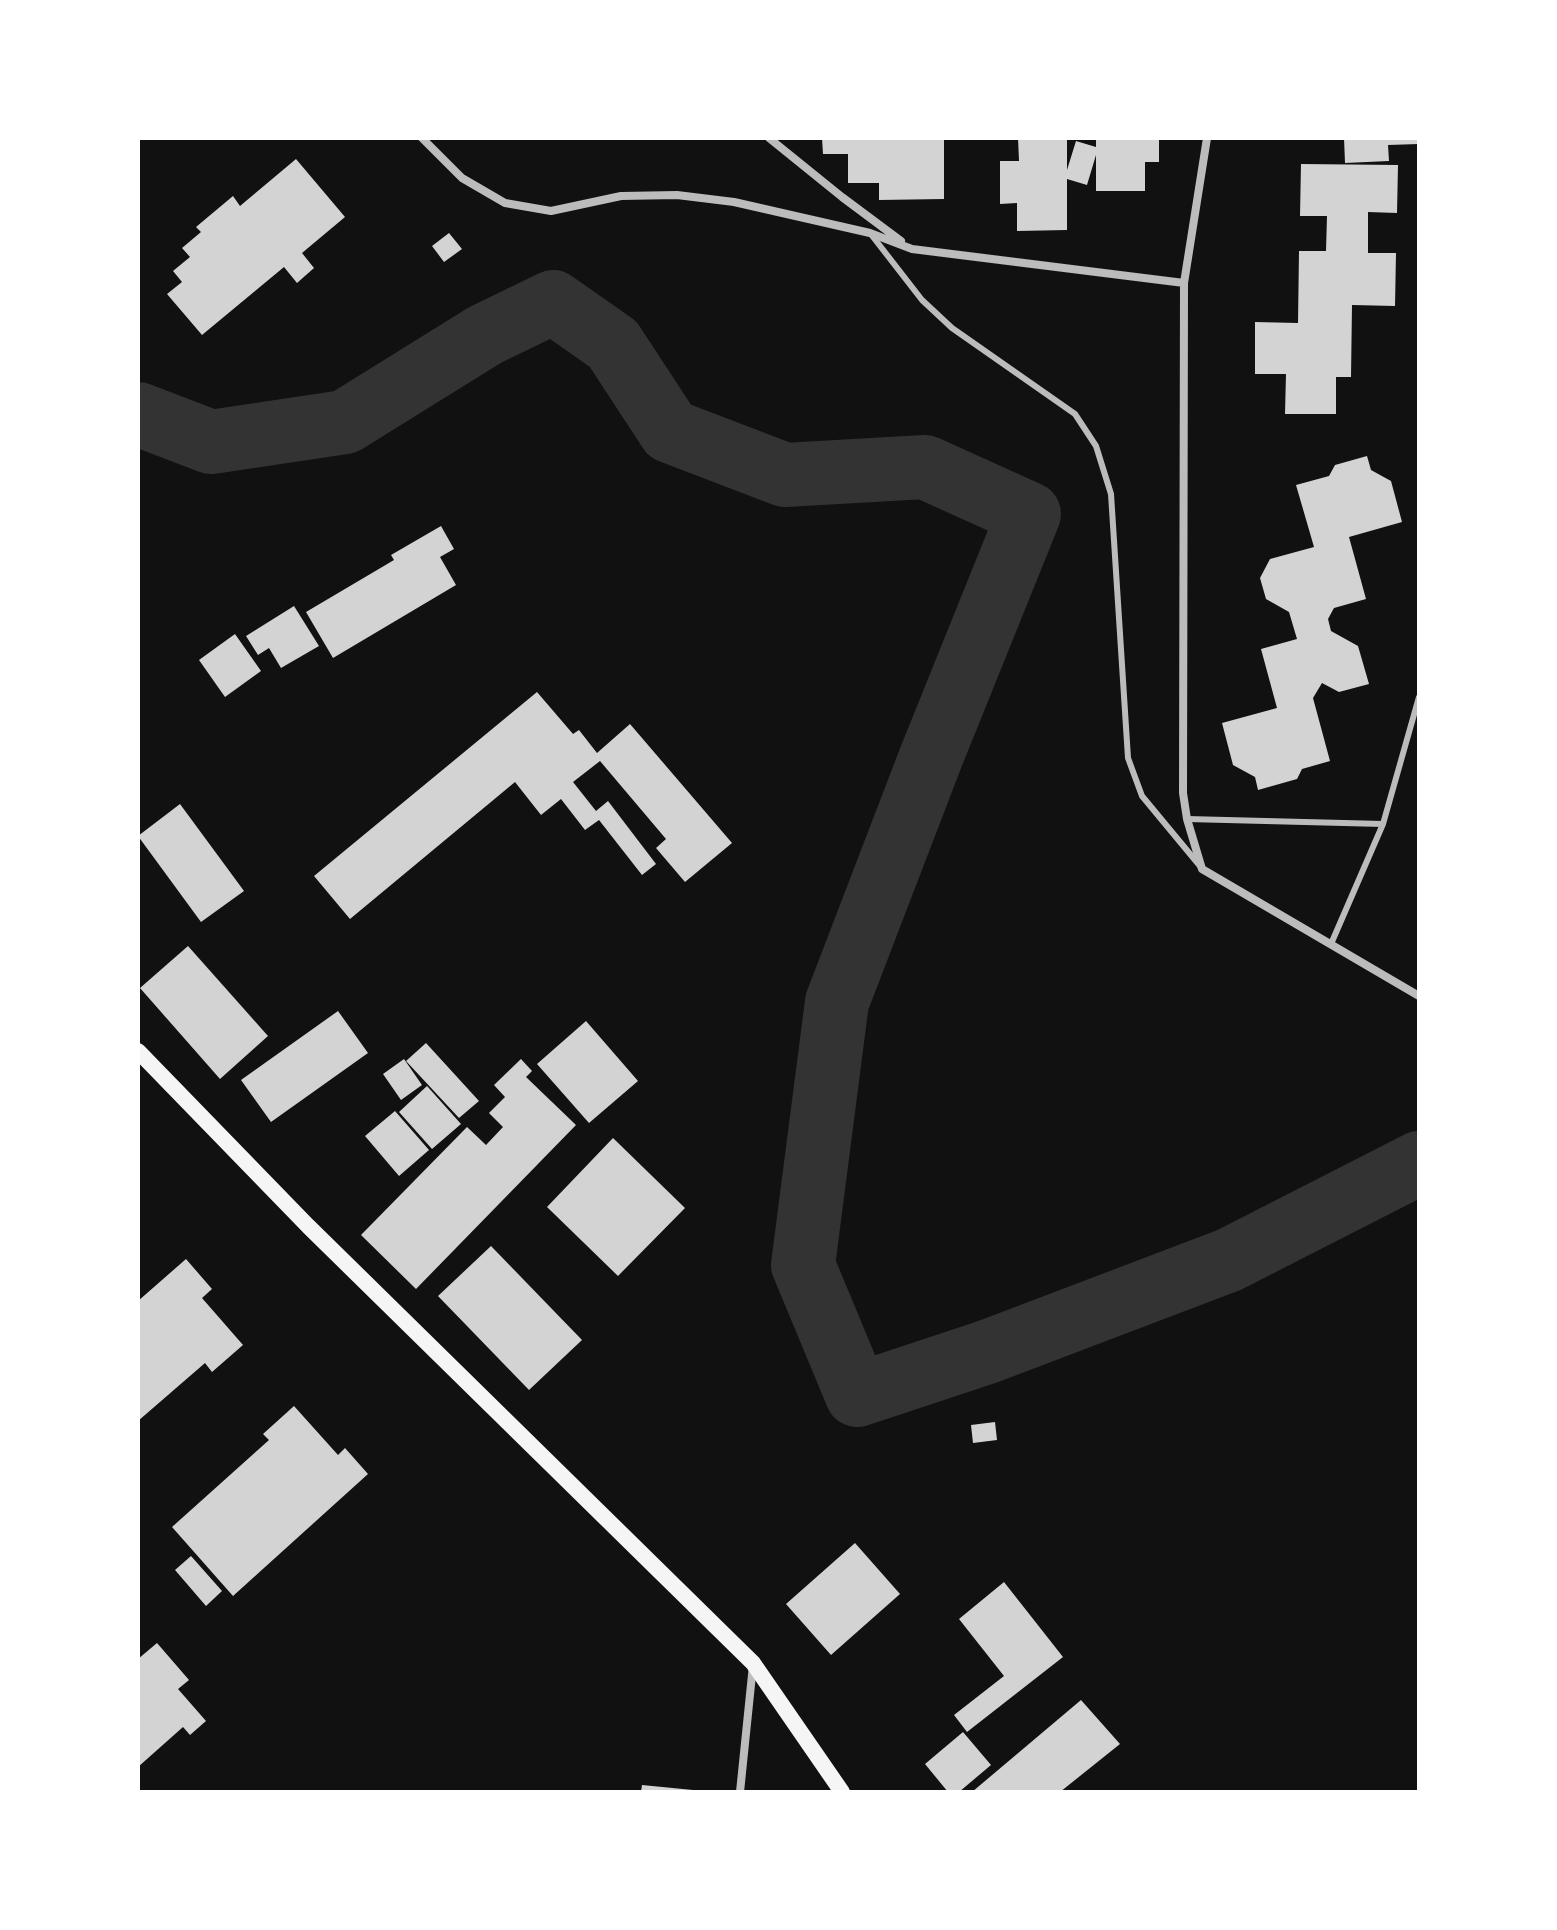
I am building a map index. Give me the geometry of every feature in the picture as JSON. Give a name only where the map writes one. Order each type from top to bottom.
[{"type":"main road","points":[[138,1051],[308,1226],[753,1663],[842,1792]]},
{"type":"street","points":[[422,138],[462,178],[505,203],[551,211],[621,196],[677,195],[734,202],[870,233],[912,249],[1184,283]]},
{"type":"street","points":[[769,138],[912,249]]},
{"type":"street","points":[[1207,138],[1184,283],[1183,793],[1187,819],[1202,869],[1419,996]]},
{"type":"street","points":[[740,1792],[753,1663]]},
{"type":"lane","points":[[870,233],[922,300],[952,328],[1075,414],[1096,446],[1111,494],[1128,758],[1142,796],[1202,869]]},
{"type":"lane","points":[[1331,944],[1383,824],[1419,697]]},
{"type":"lane","points":[[1187,819],[1383,824]]},
{"type":"building","points":[[822,138],[944,138],[944,199],[879,200],[879,183],[848,183],[848,154],[823,154]]},
{"type":"building","points":[[1018,138],[1067,138],[1067,170],[1076,141],[1096,147],[1096,138],[1159,138],[1159,162],[1145,162],[1145,191],[1096,191],[1096,155],[1087,185],[1067,179],[1067,230],[1017,231],[1017,203],[1000,204],[1000,161],[1019,161]]},
{"type":"building","points":[[1344,138],[1419,138],[1419,144],[1388,145],[1389,161],[1345,163]]},
{"type":"building","points":[[296,159],[345,217],[302,253],[314,268],[297,283],[284,267],[202,335],[167,294],[182,282],[173,271],[190,257],[182,248],[201,232],[196,227],[233,196],[240,206]]},
{"type":"building","points":[[1301,164],[1398,165],[1397,213],[1368,212],[1368,253],[1396,253],[1395,306],[1352,305],[1351,377],[1336,377],[1336,414],[1285,414],[1286,374],[1255,374],[1255,322],[1298,323],[1299,251],[1326,251],[1327,216],[1300,216]]},
{"type":"building","points":[[449,233],[462,249],[444,262],[432,246]]},
{"type":"building","points":[[1367,456],[1371,470],[1391,481],[1402,522],[1349,537],[1366,599],[1334,608],[1328,619],[1331,631],[1358,646],[1369,684],[1339,692],[1322,683],[1313,698],[1330,761],[1302,769],[1297,779],[1258,790],[1255,777],[1233,765],[1222,723],[1277,708],[1261,649],[1297,639],[1289,612],[1266,599],[1260,578],[1270,559],[1314,547],[1296,485],[1329,476],[1335,465]]},
{"type":"building","points":[[441,526],[454,549],[440,557],[456,585],[333,658],[306,612],[394,560],[391,555]]},
{"type":"building","points":[[294,606],[319,646],[281,668],[269,648],[258,655],[246,636]]},
{"type":"building","points":[[235,634],[261,671],[225,697],[199,660]]},
{"type":"building","points":[[537,692],[573,734],[579,730],[597,753],[630,724],[732,843],[685,882],[656,848],[666,839],[600,761],[573,782],[596,811],[608,801],[656,864],[642,875],[599,820],[585,830],[561,799],[541,815],[515,782],[350,919],[314,876]]},
{"type":"building","points":[[180,804],[244,891],[201,922],[138,836]]},
{"type":"building","points":[[188,946],[268,1036],[220,1079],[140,988]]},
{"type":"building","points":[[338,1011],[368,1053],[271,1122],[241,1080]]},
{"type":"building","points":[[586,1021],[638,1081],[589,1123],[537,1064]]},
{"type":"building","points":[[426,1043],[479,1101],[459,1118],[406,1061]]},
{"type":"building","points":[[404,1059],[422,1085],[401,1100],[383,1074]]},
{"type":"building","points":[[521,1059],[532,1071],[526,1077],[576,1125],[416,1289],[361,1235],[467,1127],[486,1145],[503,1127],[489,1113],[505,1097],[494,1085]]},
{"type":"building","points":[[427,1086],[461,1124],[432,1149],[399,1112]]},
{"type":"building","points":[[395,1111],[429,1150],[399,1176],[365,1136]]},
{"type":"building","points":[[613,1138],[685,1208],[618,1276],[547,1207]]},
{"type":"building","points":[[491,1246],[582,1340],[529,1390],[438,1296]]},
{"type":"building","points":[[186,1259],[212,1289],[202,1298],[243,1345],[212,1372],[205,1363],[138,1421],[138,1301]]},
{"type":"building","points":[[294,1406],[338,1455],[345,1448],[368,1474],[233,1596],[172,1527],[269,1440],[263,1434]]},
{"type":"building","points":[[995,1422],[997,1440],[973,1443],[971,1425]]},
{"type":"building","points":[[855,1543],[900,1594],[831,1655],[786,1604]]},
{"type":"building","points":[[191,1556],[222,1591],[206,1606],[175,1570]]},
{"type":"building","points":[[1004,1582],[1063,1657],[967,1732],[954,1715],[1004,1676],[959,1619]]},
{"type":"building","points":[[157,1643],[189,1680],[178,1689],[206,1721],[190,1735],[183,1727],[138,1767],[138,1659]]},
{"type":"building","points":[[1081,1700],[1120,1744],[1060,1792],[972,1792]]},
{"type":"building","points":[[963,1732],[991,1765],[959,1792],[948,1792],[925,1764]]},
{"type":"building","points":[[642,1785],[693,1790],[693,1792],[641,1792]]},
{"type":"waterway","points":[[138,414],[211,442],[345,422],[485,335],[553,302],[613,344],[670,431],[785,475],[925,467],[1029,514],[837,1002],[803,1265],[857,1395],[987,1352],[1229,1260],[1419,1163]]}]
